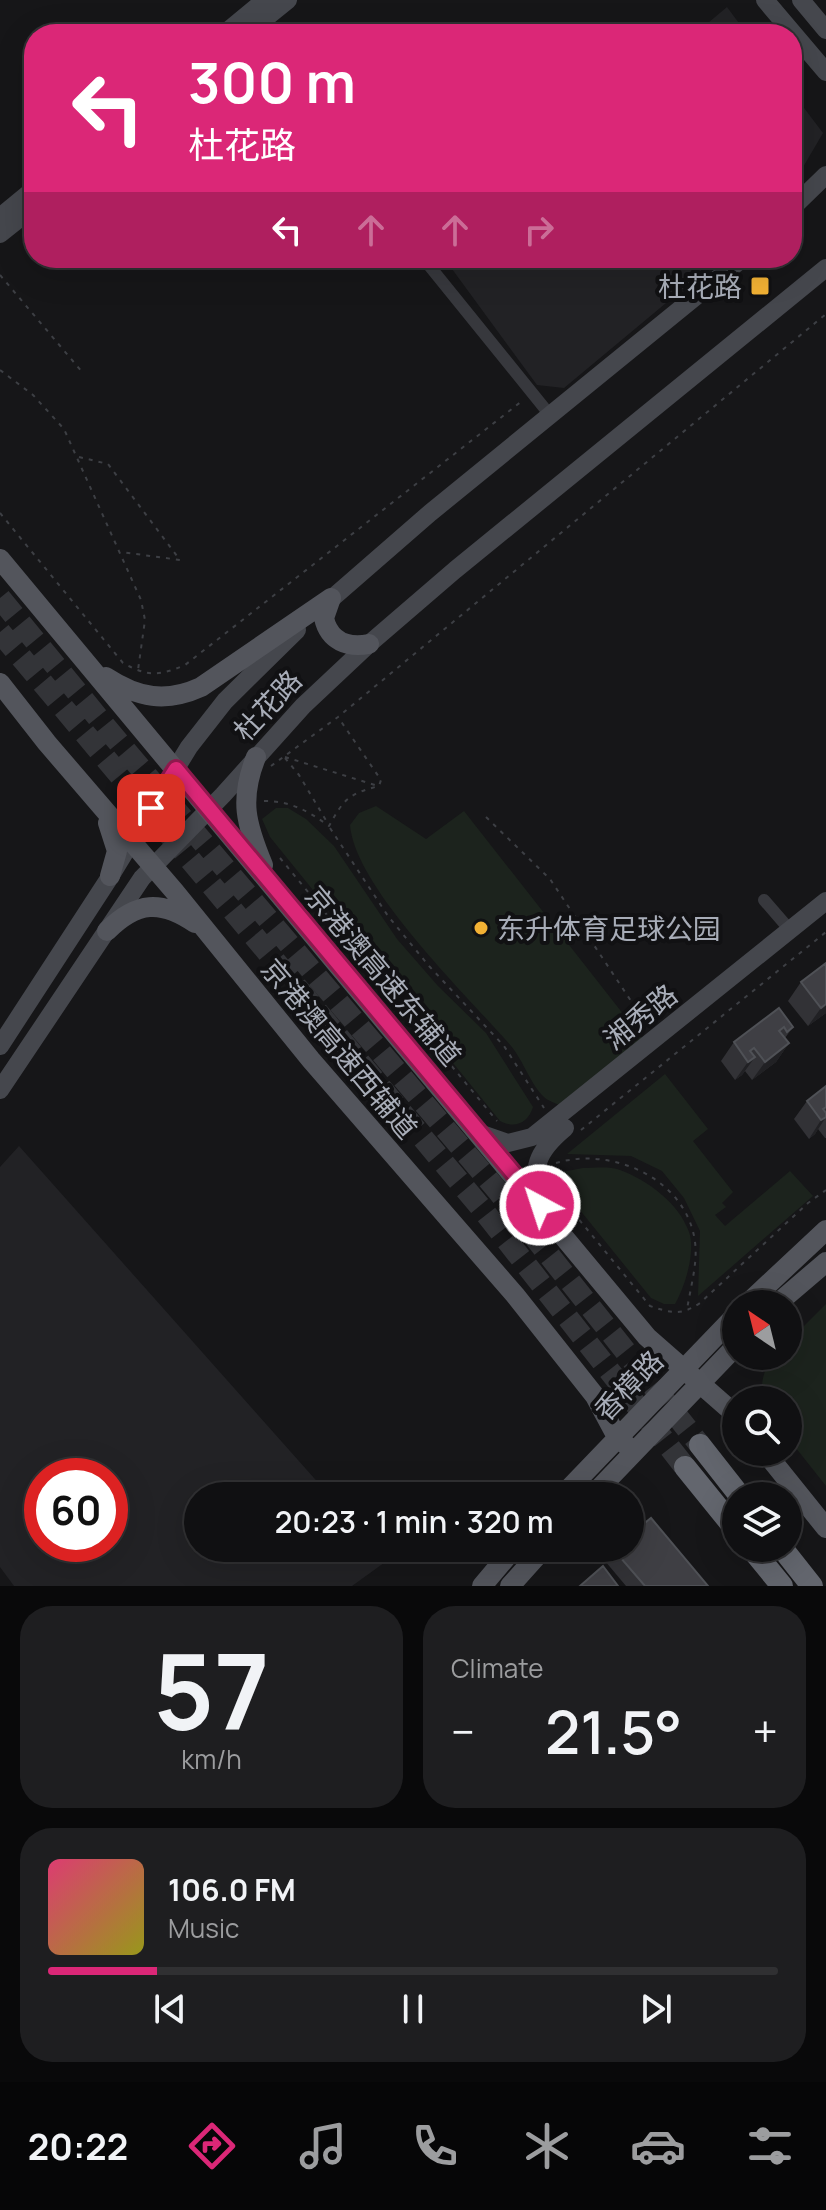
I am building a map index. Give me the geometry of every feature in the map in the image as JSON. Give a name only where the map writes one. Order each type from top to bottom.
[{"type":"highway","points":[[700,1445],[729,1482]]},
{"type":"highway","points":[[685,1467],[722,1513]]},
{"type":"highway","points":[[762,1562],[782,1586]]},
{"type":"highway","points":[[793,1562],[812,1586]]},
{"type":"main road","name":"京港澳高速东辅道","points":[[0,559],[647,1337],[722,1403]]},
{"type":"main road","points":[[331,598],[324,618],[331,635],[348,645],[369,644]]},
{"type":"main road","points":[[85,662],[131,692],[158,698],[184,695],[210,681],[331,598]]},
{"type":"main road","name":"京港澳高速西辅道","points":[[0,683],[311,1060],[515,1295],[595,1396],[617,1437],[633,1451]]},
{"type":"main road","points":[[262,765],[245,787],[247,819],[274,886]]},
{"type":"main road","points":[[92,796],[116,841],[115,862],[110,876]]},
{"type":"main road","points":[[107,931],[137,909],[158,907],[177,912],[209,933]]},
{"type":"main road","points":[[762,1290],[826,1230]]},
{"type":"main road","points":[[793,1290],[826,1262]]},
{"type":"main road","name":"香樟路","points":[[575,1482],[722,1329]]},
{"type":"main road","name":"香樟路","points":[[605,1482],[722,1360]]},
{"type":"main road","points":[[776,1466],[826,1528]]},
{"type":"main road","points":[[482,1586],[502,1562]]},
{"type":"main road","points":[[510,1586],[531,1562]]},
{"type":"street","points":[[236,24],[265,0]]},
{"type":"street","points":[[258,24],[288,0]]},
{"type":"street","points":[[755,0],[775,24]]},
{"type":"street","points":[[765,0],[785,24]]},
{"type":"street","points":[[801,0],[826,30]]},
{"type":"street","points":[[802,44],[826,72]]},
{"type":"street","points":[[802,57],[826,87]]},
{"type":"street","points":[[802,198],[826,175]]},
{"type":"street","points":[[802,210],[826,191]]},
{"type":"street","points":[[0,217],[24,197]]},
{"type":"street","points":[[0,234],[24,215]]},
{"type":"street","points":[[431,268],[550,415]]},
{"type":"street","name":"杜花路","points":[[0,1046],[176,769],[225,701],[252,672],[331,598],[731,268]]},
{"type":"street","name":"杜花路","points":[[0,1090],[153,865],[210,808],[262,765],[303,706],[455,570],[826,269]]},
{"type":"street","points":[[764,900],[790,930]]},
{"type":"street","name":"湘秀路","points":[[479,1133],[508,1143],[532,1137],[826,901]]},
{"type":"street","name":"湘秀路","points":[[540,1205],[536,1190],[536,1166],[546,1143],[826,913]]},
{"type":"path","points":[[0,275],[83,373]]},
{"type":"path","points":[[262,765],[272,765],[338,717],[826,314]]},
{"type":"path","points":[[0,370],[51,413],[64,429],[78,457],[141,600],[145,620],[138,671]]},
{"type":"path","points":[[0,513],[123,663],[144,675],[166,673],[185,665],[533,393]]},
{"type":"path","points":[[78,457],[108,464],[180,560],[120,551]]},
{"type":"path","points":[[338,717],[381,780],[379,786]]},
{"type":"path","points":[[283,756],[379,786]]},
{"type":"path","points":[[283,756],[299,775],[388,916],[429,966],[504,1046],[554,1122]]},
{"type":"path","points":[[329,826],[343,801],[379,786]]},
{"type":"path","points":[[259,800],[305,808],[329,826]]},
{"type":"path","points":[[486,817],[550,879],[656,1039]]},
{"type":"path","points":[[281,860],[504,1128]]},
{"type":"path","points":[[580,1132],[826,932]]},
{"type":"path","points":[[549,1165],[566,1160],[601,1160],[633,1165],[661,1183],[685,1210],[695,1243],[687,1311]]},
{"type":"path","points":[[549,1183],[650,1306],[669,1312],[687,1311],[826,1190]]},
{"type":"shaded area","points":[[727,7],[740,24],[707,24]]},
{"type":"shaded area","points":[[802,105],[823,133],[802,169]]},
{"type":"shaded area","points":[[451,268],[708,268],[564,388],[537,385]]},
{"type":"shaded area","name":"东升体育足球公园","points":[[376,806],[426,839],[464,811],[642,1038],[561,1106],[544,1097],[511,1046],[416,940],[371,879],[357,851],[350,825],[359,813]]},
{"type":"shaded area","points":[[276,808],[288,808],[306,819],[334,846],[397,939],[438,986],[486,1033],[533,1107],[524,1121],[511,1124],[500,1121],[270,837],[262,819]]},
{"type":"shaded area","points":[[665,1074],[708,1129],[693,1141],[733,1192],[722,1203],[726,1207],[715,1215],[725,1226],[790,1171],[813,1196],[698,1296],[700,1231],[684,1198],[662,1171],[631,1156],[567,1154]]},
{"type":"shaded area","points":[[19,1146],[318,1482],[184,1482],[184,1562],[385,1562],[352,1586],[14,1586],[0,1567],[0,1167]]},
{"type":"shaded area","points":[[612,1168],[630,1174],[651,1186],[678,1211],[689,1232],[691,1249],[686,1279],[675,1304],[664,1304],[651,1298],[554,1178],[562,1172]]},
{"type":"shaded area","points":[[826,1304],[826,1486],[802,1456],[802,1386],[762,1386],[766,1370],[802,1370],[802,1328]]},
{"type":"building","points":[[826,963],[826,1004],[821,1008],[801,982]]},
{"type":"building","points":[[779,1008],[793,1027],[787,1032],[784,1027],[779,1031],[789,1043],[765,1062],[754,1048],[750,1051],[755,1057],[748,1062],[734,1042]]},
{"type":"building","points":[[826,1086],[826,1107],[823,1109],[826,1117],[821,1120],[807,1101]]},
{"type":"building","points":[[651,1518],[708,1586],[645,1586],[624,1562],[644,1562],[644,1524]]},
{"type":"building","points":[[603,1566],[618,1586],[580,1586]]},
{"type":"tunnel","points":[[0,598],[498,1191],[700,1445]]},
{"type":"tunnel","points":[[0,632],[483,1210],[685,1467]]},
{"type":"place","name":"杜花路","points":[[760,286]]},
{"type":"place","name":"东升体育足球公园","points":[[481,928]]},
{"type":"route","points":[[151,808],[176,769],[540,1205]]}]
